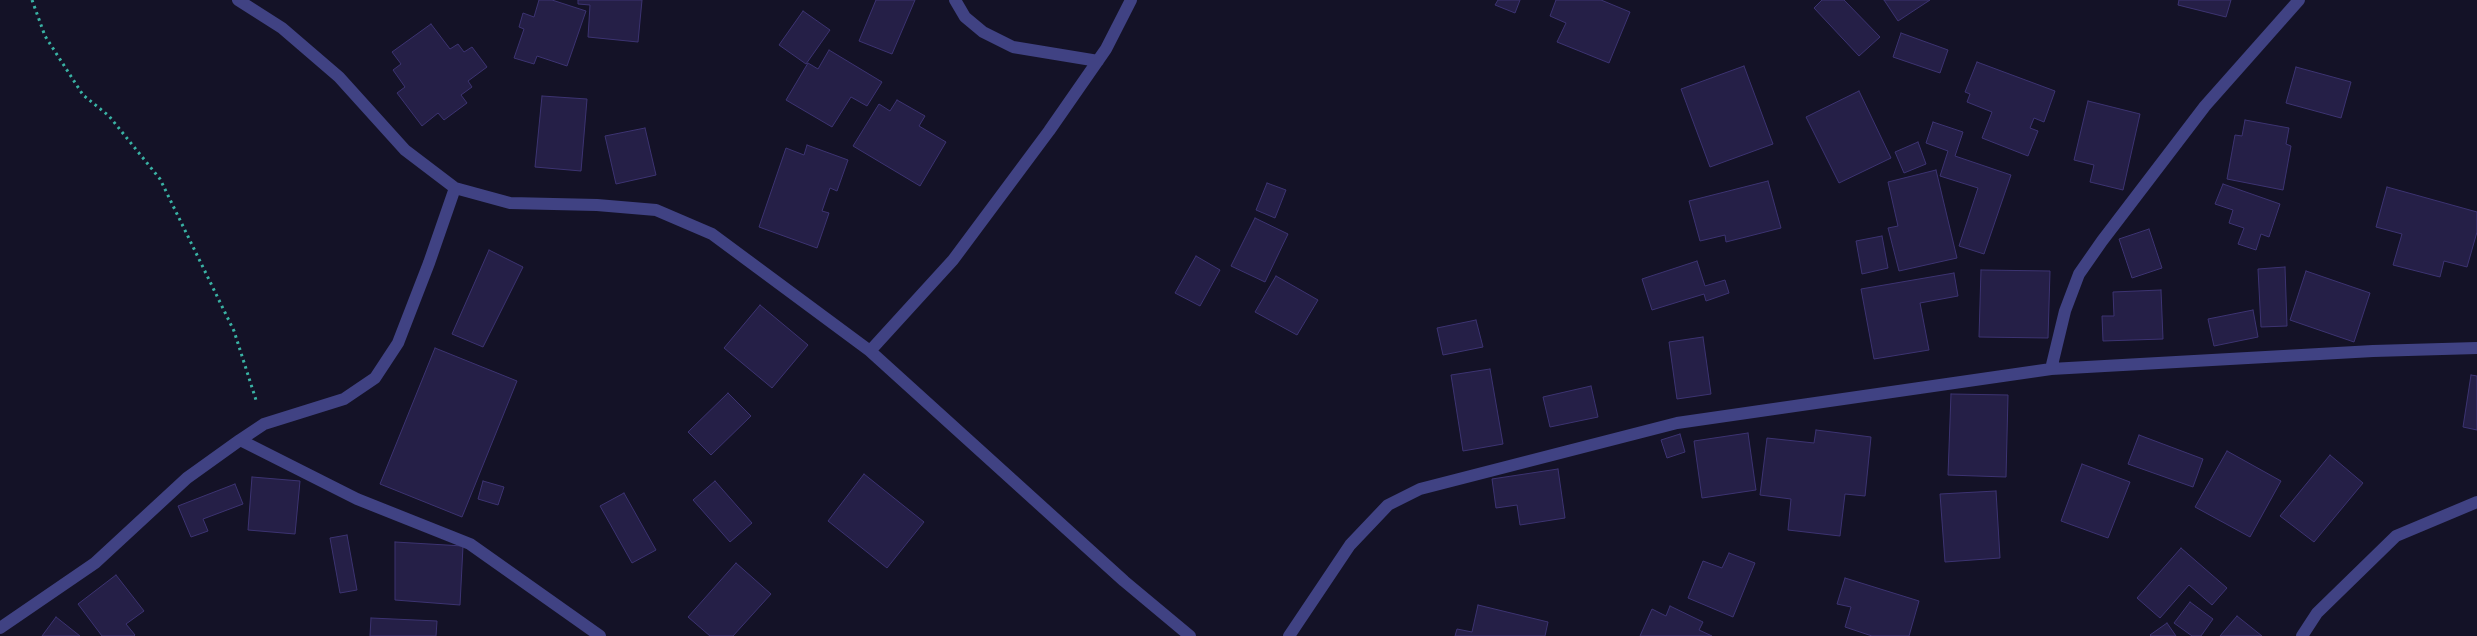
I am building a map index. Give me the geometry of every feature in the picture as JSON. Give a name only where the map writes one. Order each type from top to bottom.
[{"type":"street","points":[[238,0],[290,34],[339,77],[405,150],[455,188],[510,203],[597,205],[656,210],[712,234],[870,351],[1124,581],[1190,636]]},
{"type":"street","points":[[954,0],[965,17],[983,32],[1013,47],[1098,61]]},
{"type":"street","points":[[870,351],[953,260],[1049,131],[1098,61],[1131,0]]},
{"type":"street","points":[[2051,369],[2065,311],[2079,274],[2102,241],[2206,106],[2299,0]]},
{"type":"street","points":[[0,628],[95,563],[187,478],[264,424],[344,399],[375,378],[398,343],[455,188]]},
{"type":"street","points":[[1289,636],[1350,545],[1388,505],[1420,489],[1677,423],[2051,369],[2373,351],[2477,348]]},
{"type":"street","points":[[240,440],[357,499],[470,544],[600,636]]},
{"type":"street","points":[[2302,636],[2317,613],[2396,536],[2477,502]]},
{"type":"path","points":[[32,0],[45,36],[83,95],[110,116],[160,180],[234,331],[264,424]]},
{"type":"building","points":[[539,0],[552,0],[586,11],[567,66],[537,56],[534,64],[514,58],[524,29],[519,27],[523,13],[534,17]]},
{"type":"building","points":[[578,0],[642,0],[638,42],[588,37],[590,5],[578,4]]},
{"type":"building","points":[[876,0],[915,0],[892,54],[859,41]]},
{"type":"building","points":[[1498,0],[1520,0],[1515,13],[1495,5]]},
{"type":"building","points":[[1556,0],[1601,0],[1630,12],[1609,63],[1557,42],[1566,23],[1550,16]]},
{"type":"building","points":[[1822,0],[1844,0],[1880,37],[1859,56],[1814,8]]},
{"type":"building","points":[[1884,0],[1930,0],[1898,21]]},
{"type":"building","points":[[2179,0],[2231,0],[2226,17],[2178,5]]},
{"type":"building","points":[[803,11],[830,30],[806,64],[779,45]]},
{"type":"building","points":[[431,24],[450,49],[458,44],[464,52],[472,47],[487,67],[468,81],[472,87],[461,95],[467,103],[444,120],[438,113],[422,126],[397,93],[405,87],[393,70],[401,64],[392,52]]},
{"type":"building","points":[[1901,33],[1948,50],[1940,73],[1893,57]]},
{"type":"building","points":[[829,50],[882,82],[867,106],[851,97],[832,127],[786,100],[808,63],[818,69]]},
{"type":"building","points":[[1977,62],[2055,91],[2044,122],[2034,118],[2030,128],[2038,131],[2028,156],[1982,138],[1992,112],[1967,102],[1970,94],[1965,92]]},
{"type":"building","points":[[1744,66],[1773,144],[1710,167],[1681,89]]},
{"type":"building","points":[[2296,67],[2351,82],[2341,118],[2286,103]]},
{"type":"building","points":[[1859,91],[1891,158],[1839,183],[1806,117]]},
{"type":"building","points":[[542,96],[587,99],[581,171],[535,167]]},
{"type":"building","points":[[897,100],[925,116],[919,126],[946,142],[920,186],[853,146],[879,104],[890,111]]},
{"type":"building","points":[[2088,101],[2140,114],[2123,190],[2090,182],[2094,165],[2074,160]]},
{"type":"building","points":[[2245,120],[2289,128],[2286,144],[2291,146],[2283,190],[2227,179],[2235,135],[2242,136]]},
{"type":"building","points":[[1933,122],[1963,132],[1955,156],[2011,175],[1984,254],[1959,246],[1978,188],[1940,176],[1948,151],[1926,143]]},
{"type":"building","points":[[645,128],[656,175],[616,184],[605,136]]},
{"type":"building","points":[[1918,142],[1926,164],[1904,173],[1895,152]]},
{"type":"building","points":[[807,145],[848,160],[837,191],[830,188],[822,211],[829,213],[817,248],[759,227],[786,148],[804,155]]},
{"type":"building","points":[[1936,170],[1957,258],[1899,271],[1888,228],[1898,226],[1888,182]]},
{"type":"building","points":[[1768,181],[1781,228],[1726,242],[1725,235],[1700,241],[1689,201]]},
{"type":"building","points":[[1267,183],[1286,190],[1275,218],[1256,210]]},
{"type":"building","points":[[2223,184],[2280,204],[2269,237],[2261,234],[2256,250],[2238,244],[2244,228],[2229,223],[2233,210],[2215,204]]},
{"type":"building","points":[[2387,187],[2477,212],[2477,232],[2467,267],[2444,261],[2440,277],[2393,265],[2402,234],[2376,227]]},
{"type":"building","points":[[1255,218],[1288,234],[1265,282],[1231,266]]},
{"type":"building","points":[[2149,229],[2162,268],[2132,278],[2119,239]]},
{"type":"building","points":[[1882,236],[1888,268],[1862,274],[1856,241]]},
{"type":"building","points":[[489,250],[523,267],[483,347],[452,334]]},
{"type":"building","points":[[1196,256],[1220,270],[1200,306],[1175,293]]},
{"type":"building","points":[[1697,261],[1705,286],[1725,280],[1729,293],[1706,301],[1704,294],[1652,310],[1642,279]]},
{"type":"building","points":[[2285,267],[2287,326],[2261,327],[2258,269]]},
{"type":"building","points":[[1981,270],[2050,271],[2048,338],[1979,337]]},
{"type":"building","points":[[2306,271],[2370,293],[2354,342],[2290,320]]},
{"type":"building","points":[[1954,273],[1958,296],[1920,303],[1929,350],[1874,359],[1861,289]]},
{"type":"building","points":[[1276,276],[1318,300],[1297,335],[1255,312]]},
{"type":"building","points":[[2161,290],[2163,339],[2103,341],[2102,316],[2114,316],[2113,292]]},
{"type":"building","points":[[760,305],[808,345],[772,388],[724,348]]},
{"type":"building","points":[[2253,310],[2258,337],[2214,346],[2208,319]]},
{"type":"building","points":[[1476,320],[1483,347],[1443,355],[1437,328]]},
{"type":"building","points":[[1703,337],[1711,394],[1677,399],[1669,342]]},
{"type":"building","points":[[435,348],[517,381],[462,517],[380,484]]},
{"type":"building","points":[[1490,369],[1503,444],[1463,451],[1451,375]]},
{"type":"building","points":[[2471,375],[2477,376],[2477,430],[2463,427]]},
{"type":"building","points":[[1591,386],[1598,417],[1550,427],[1543,397]]},
{"type":"building","points":[[728,393],[751,416],[711,455],[688,432]]},
{"type":"building","points":[[1951,394],[2008,395],[2006,477],[1948,475]]},
{"type":"building","points":[[1816,430],[1871,437],[1865,496],[1845,494],[1840,536],[1788,530],[1791,499],[1760,495],[1767,438],[1814,443]]},
{"type":"building","points":[[1748,433],[1756,490],[1702,498],[1694,441]]},
{"type":"building","points":[[1680,434],[1685,452],[1667,458],[1661,440]]},
{"type":"building","points":[[2139,435],[2203,459],[2193,487],[2128,464]]},
{"type":"building","points":[[2227,451],[2281,481],[2250,537],[2195,507]]},
{"type":"building","points":[[2330,455],[2363,483],[2314,542],[2280,516]]},
{"type":"building","points":[[2082,464],[2130,482],[2108,538],[2061,521]]},
{"type":"building","points":[[1558,469],[1565,518],[1520,525],[1517,505],[1496,508],[1492,479]]},
{"type":"building","points":[[864,474],[924,522],[887,568],[828,521]]},
{"type":"building","points":[[252,477],[300,481],[295,534],[248,530]]},
{"type":"building","points":[[483,481],[504,487],[498,505],[478,499]]},
{"type":"building","points":[[715,481],[752,523],[730,542],[693,500]]},
{"type":"building","points":[[235,484],[243,504],[203,519],[208,531],[191,537],[178,506]]},
{"type":"building","points":[[1996,491],[2000,558],[1945,562],[1940,494]]},
{"type":"building","points":[[624,493],[656,550],[632,563],[600,506]]},
{"type":"building","points":[[347,535],[357,590],[340,593],[330,538]]},
{"type":"building","points":[[395,542],[463,546],[460,605],[395,600]]},
{"type":"building","points":[[2181,548],[2227,588],[2212,605],[2189,585],[2160,618],[2137,598]]},
{"type":"building","points":[[1729,553],[1755,563],[1733,617],[1688,598],[1703,561],[1722,568]]},
{"type":"building","points":[[736,563],[771,594],[733,636],[710,636],[688,617]]},
{"type":"building","points":[[116,575],[144,611],[126,624],[134,636],[102,636],[78,604]]},
{"type":"building","points":[[1845,578],[1919,601],[1909,636],[1872,636],[1845,627],[1851,607],[1837,604]]},
{"type":"building","points":[[2190,602],[2213,619],[2201,636],[2192,636],[2174,623]]},
{"type":"building","points":[[1478,605],[1548,622],[1545,636],[1455,636],[1457,629],[1472,632]]},
{"type":"building","points":[[1670,606],[1703,622],[1699,630],[1712,636],[1640,636],[1652,609],[1666,616]]},
{"type":"building","points":[[2237,616],[2262,636],[2220,636]]},
{"type":"building","points":[[56,617],[80,636],[42,636]]},
{"type":"building","points":[[371,618],[437,621],[436,636],[370,636]]},
{"type":"building","points":[[2167,623],[2176,636],[2150,635]]}]
